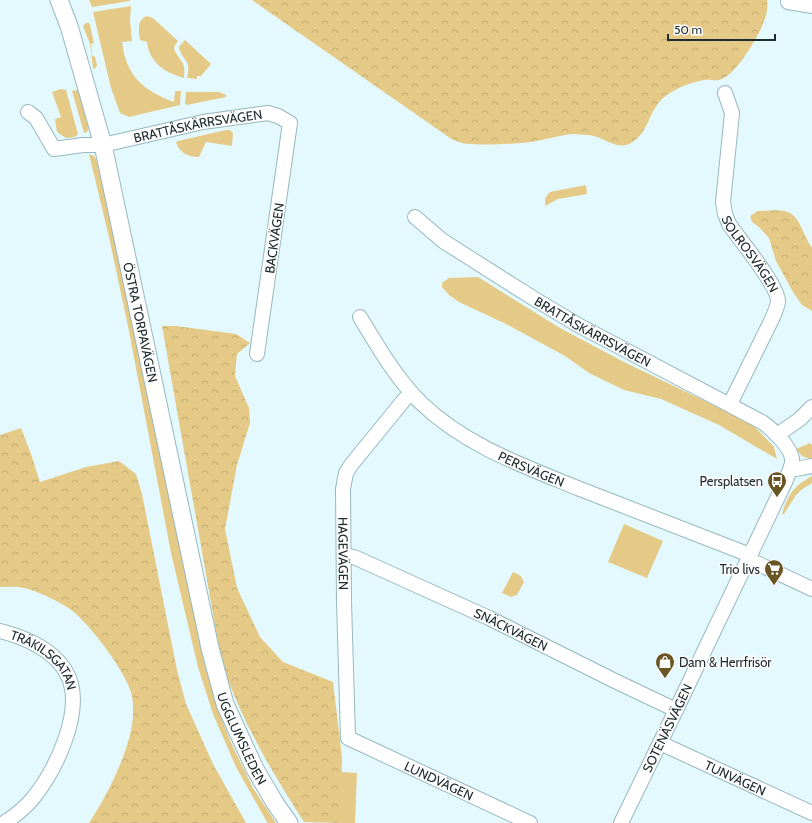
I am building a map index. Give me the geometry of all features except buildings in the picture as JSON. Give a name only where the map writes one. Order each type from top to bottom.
[{"type":"street","name":"ÖSTRA TORPAVÄGEN","points":[[59,0],[69,26],[103,144],[210,648]]},
{"type":"street","points":[[788,2],[812,6]]},
{"type":"street","name":"SOLROSVÄGEN","points":[[725,93],[732,113],[723,202],[725,214],[729,224],[769,280],[778,301],[774,315],[730,404]]},
{"type":"street","name":"BRATTÅSKÄRRSVÄGEN","points":[[28,112],[36,118],[54,149],[103,144],[203,122],[268,113],[278,116],[290,123]]},
{"type":"street","name":"BACKVÄGEN","points":[[257,354],[290,123]]},
{"type":"street","name":"BRATTÅSKÄRRSVÄGEN","points":[[415,217],[443,241],[578,325],[631,354],[730,404],[762,422],[777,435]]},
{"type":"street","name":"PERSVÄGEN","points":[[360,317],[381,354],[411,393],[450,427],[468,439],[498,455],[749,557]]},
{"type":"street","name":"HAGEVÄGEN","points":[[348,738],[343,489],[346,472],[411,393]]},
{"type":"street","points":[[812,407],[800,419],[777,435],[792,457],[791,468],[796,469],[812,466]]},
{"type":"street","name":"SOTENÄSVÄGEN","points":[[621,823],[791,468]]},
{"type":"street","name":"SNÄCKVÄGEN","points":[[344,555],[354,557],[489,618],[676,710]]},
{"type":"street","points":[[749,557],[812,589]]},
{"type":"street","name":"TRÄKILSGATAN","points":[[0,631],[21,637],[33,643],[54,658],[68,677],[71,686],[72,701],[72,711],[66,738],[50,772],[41,788],[28,803],[17,814],[4,823]]},
{"type":"street","name":"UGGLUMSLEDEN","points":[[210,648],[225,704],[255,770],[289,823]]},
{"type":"street","name":"LUNDVÄGEN","points":[[348,738],[530,823]]},
{"type":"street","name":"TUNVÄGEN","points":[[660,743],[812,813]]},
{"type":"green space","points":[[89,0],[130,0],[130,1],[92,7]]},
{"type":"green space","points":[[252,0],[767,0],[767,13],[752,45],[732,72],[719,80],[698,81],[681,87],[665,96],[657,105],[643,132],[633,142],[622,146],[594,136],[573,134],[531,142],[486,145],[462,143],[450,138]]},
{"type":"green space","points":[[131,6],[130,20],[132,41],[122,42],[124,54],[132,73],[145,87],[163,98],[174,102],[175,91],[181,91],[180,105],[129,117],[120,113],[111,88],[93,12]]},
{"type":"green space","points":[[147,16],[153,18],[178,41],[174,49],[183,64],[184,78],[170,73],[159,66],[148,49],[147,42],[140,40],[140,23],[141,20]]},
{"type":"green space","points":[[86,23],[89,23],[90,25],[94,43],[91,44],[92,55],[95,57],[97,65],[95,69],[93,68],[90,44],[83,26]]},
{"type":"green space","points":[[185,40],[211,64],[201,76],[197,76],[197,79],[187,78],[187,63],[180,52],[179,47]]},
{"type":"green space","points":[[61,89],[66,90],[78,134],[75,137],[66,138],[57,132],[55,119],[61,117],[52,92]]},
{"type":"green space","points":[[78,90],[89,128],[87,132],[84,133],[72,91]]},
{"type":"green space","points":[[186,92],[219,92],[226,95],[226,97],[187,105],[185,104]]},
{"type":"green space","points":[[230,130],[233,133],[232,146],[206,142],[199,157],[185,154],[177,146],[176,142],[178,141]]},
{"type":"green space","points":[[89,154],[94,156],[96,159],[104,191],[151,405],[204,662],[219,713],[233,747],[253,788],[276,823],[267,822],[236,767],[213,714],[198,667],[171,553],[129,331],[109,237]]},
{"type":"green space","points":[[586,185],[587,194],[558,199],[545,206],[545,198],[550,192]]},
{"type":"green space","points":[[758,211],[786,211],[791,213],[799,223],[812,248],[812,311],[802,305],[793,292],[776,261],[769,238],[752,222],[750,216]]},
{"type":"green space","points":[[478,277],[560,328],[622,361],[738,417],[755,427],[774,447],[777,459],[719,425],[661,399],[624,390],[589,373],[565,356],[506,324],[459,302],[449,295],[442,287],[442,283],[449,278]]},
{"type":"green space","points":[[162,326],[176,326],[236,334],[250,343],[237,354],[235,376],[249,408],[250,423],[237,465],[225,529],[237,588],[260,637],[283,662],[333,682],[342,757],[341,823],[304,822],[272,770],[253,735],[226,675],[218,642]]},
{"type":"green space","points":[[21,428],[40,482],[86,467],[119,461],[136,474],[142,494],[177,670],[186,704],[213,764],[246,823],[89,823],[104,799],[124,754],[132,724],[132,698],[129,687],[123,675],[107,650],[88,626],[71,610],[56,600],[29,589],[18,587],[0,587],[0,435]]},
{"type":"green space","points":[[810,443],[812,445],[812,460],[802,456],[796,449]]},
{"type":"green space","points":[[812,476],[812,483],[796,495],[784,514],[782,514],[792,491]]},
{"type":"green space","points":[[624,524],[663,541],[647,578],[608,562]]},
{"type":"green space","points":[[513,572],[521,576],[524,582],[517,595],[511,597],[502,593]]},
{"type":"green space","points":[[341,772],[357,773],[355,823],[341,823]]},
{"type":"place","name":"Persplatsen","points":[[777,498]]},
{"type":"place","name":"Trio livs","points":[[774,586]]},
{"type":"place","name":"Dam & Herrfrisör","points":[[665,679]]}]
